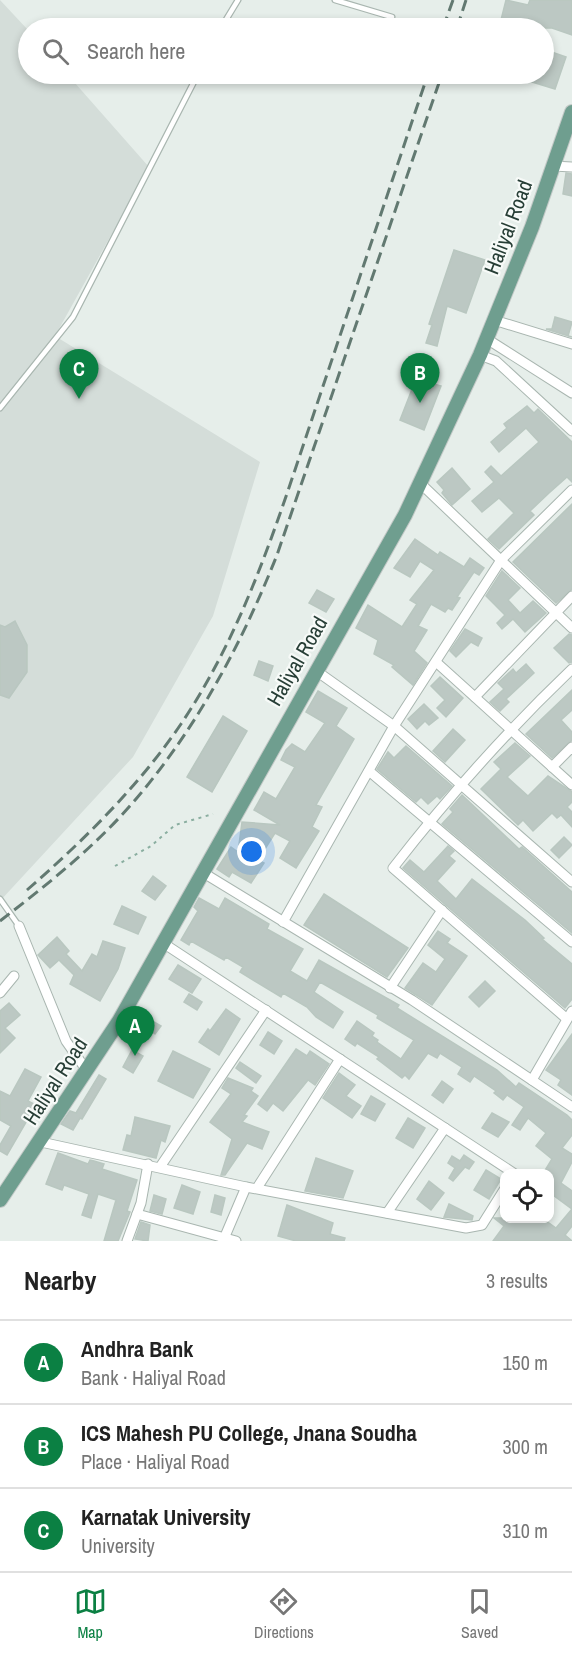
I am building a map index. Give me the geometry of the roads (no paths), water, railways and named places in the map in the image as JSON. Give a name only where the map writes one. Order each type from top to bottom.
[{"type":"main road","name":"Haliyal Road","points":[[1,1196],[40,1142],[119,1021],[315,670],[405,515],[487,339],[571,120]]},
{"type":"street","points":[[553,166],[572,167]]},
{"type":"street","points":[[494,320],[572,344]]},
{"type":"street","points":[[487,339],[572,393]]},
{"type":"street","points":[[480,355],[496,361],[572,431]]},
{"type":"street","points":[[420,483],[572,628]]},
{"type":"street","points":[[283,922],[394,726],[501,560],[572,490]]},
{"type":"street","points":[[475,697],[572,596]]},
{"type":"street","points":[[436,662],[572,785]]},
{"type":"street","points":[[532,1080],[570,1015],[393,868],[428,823],[510,729],[572,669]]},
{"type":"street","points":[[315,670],[394,726],[572,882]]},
{"type":"street","points":[[552,767],[572,747]]},
{"type":"street","points":[[369,771],[572,942]]},
{"type":"street","points":[[202,872],[390,988],[572,1107]]},
{"type":"street","points":[[390,988],[442,910]]},
{"type":"street","points":[[19,926],[66,1041],[87,1071]]},
{"type":"street","points":[[163,943],[509,1169]]},
{"type":"street","points":[[0,993],[14,976]]},
{"type":"street","points":[[160,1167],[266,1010]]},
{"type":"street","points":[[257,1188],[340,1059]]},
{"type":"street","points":[[387,1213],[445,1128]]},
{"type":"street","points":[[40,1142],[246,1187],[466,1228],[482,1225],[500,1196]]},
{"type":"street","points":[[127,1241],[137,1214],[148,1164]]},
{"type":"street","points":[[223,1239],[246,1187]]},
{"type":"street","points":[[137,1214],[236,1241]]},
{"type":"lane","points":[[227,18],[238,0]]},
{"type":"lane","points":[[335,0],[392,17]]},
{"type":"lane","points":[[0,408],[73,317],[193,84]]},
{"type":"lane","points":[[0,899],[19,926]]},
{"type":"railway","points":[[447,18],[453,0]]},
{"type":"railway","points":[[460,18],[466,0]]},
{"type":"railway","points":[[27,890],[89,832],[147,769],[181,724],[224,650],[242,612],[273,533],[425,84]]},
{"type":"railway","points":[[0,921],[54,879],[121,816],[179,742],[217,683],[249,620],[277,555],[439,84]]},
{"type":"place","name":"Karnatak University","points":[[79,399]]},
{"type":"place","name":"ICS Mahesh PU College, Jnana Soudha","points":[[420,403]]},
{"type":"place","name":"Andhra Bank","points":[[135,1056]]}]
